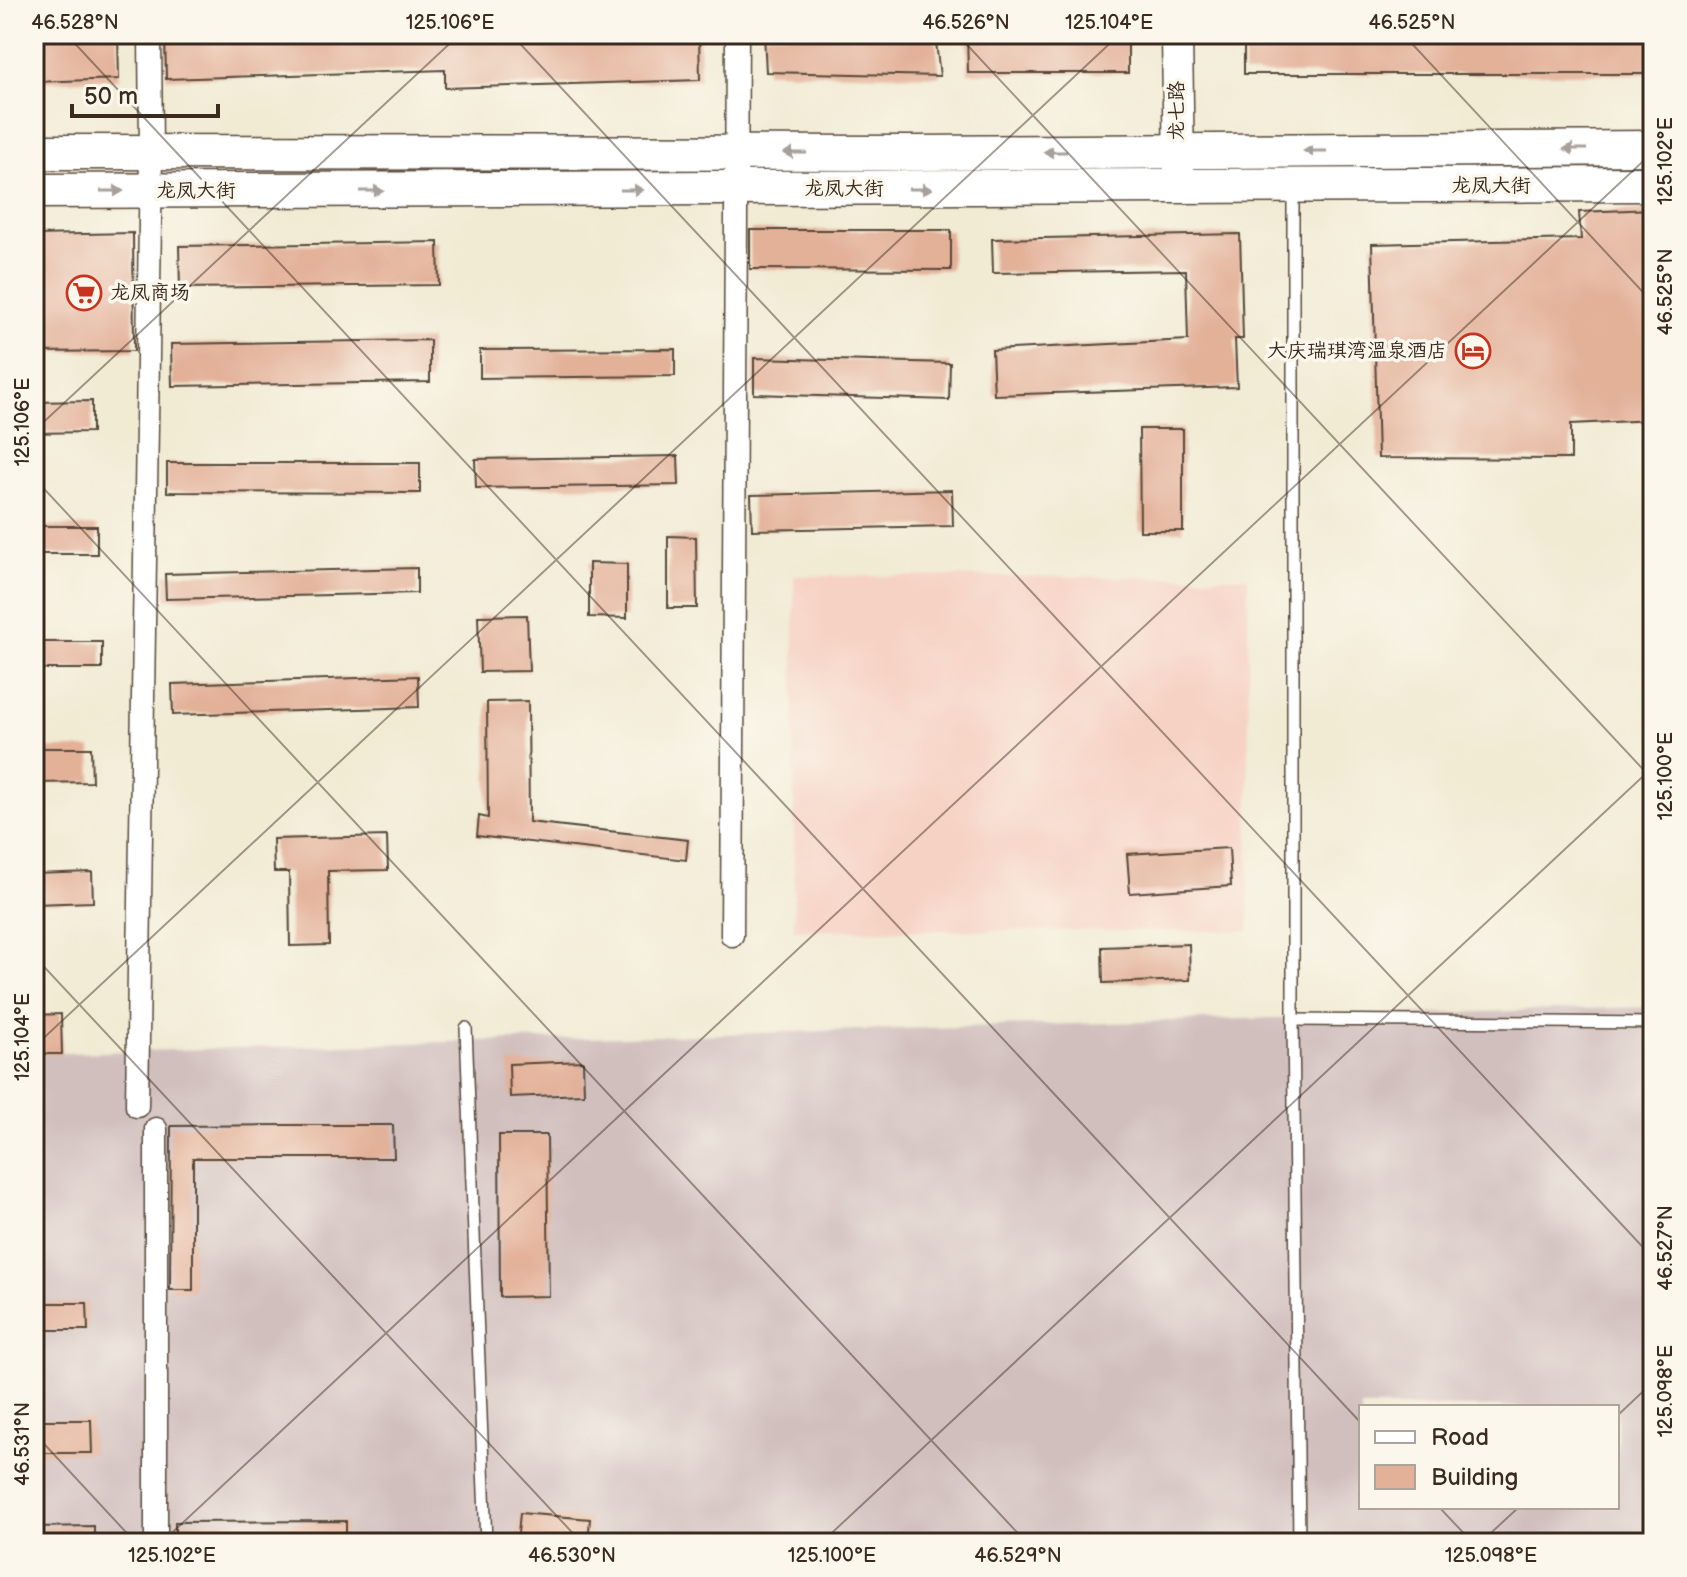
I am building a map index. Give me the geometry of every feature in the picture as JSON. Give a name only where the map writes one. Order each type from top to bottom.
[{"type":"main road","name":"龙凤大街","points":[[34,152],[1177,152],[1653,148]]},
{"type":"main road","name":"龙凤大街","points":[[34,191],[1653,184]]},
{"type":"street","points":[[137,1106],[151,152],[150,34]]},
{"type":"street","points":[[732,935],[737,34]]},
{"type":"street","name":"龙七路","points":[[1177,34],[1180,188]]},
{"type":"street","points":[[156,1129],[156,1543]]},
{"type":"lane","points":[[1293,187],[1293,1020],[1299,1543]]},
{"type":"lane","points":[[1293,1020],[1653,1023]]},
{"type":"lane","points":[[466,1028],[486,1543]]},
{"type":"shaded area","points":[[794,576],[1248,577],[1249,931],[794,930]]},
{"type":"shaded area","points":[[1653,1007],[1653,1543],[34,1543],[34,1054]]},
{"type":"building","points":[[34,34],[118,34],[119,79],[34,82]]},
{"type":"building","points":[[165,34],[699,34],[700,80],[445,88],[445,70],[166,79]]},
{"type":"building","points":[[764,34],[935,34],[940,76],[766,72]]},
{"type":"building","points":[[967,34],[1128,34],[1128,73],[968,73]]},
{"type":"building","points":[[1244,34],[1653,34],[1653,74],[1244,74]]},
{"type":"building","name":"大庆瑞琪湾温泉酒店","points":[[1653,209],[1653,420],[1571,424],[1571,459],[1378,458],[1372,244],[1581,239],[1579,212]]},
{"type":"building","points":[[750,230],[951,230],[951,270],[750,269]]},
{"type":"building","name":"龙凤商场","points":[[133,233],[134,351],[34,352],[34,235]]},
{"type":"building","points":[[1240,234],[1243,339],[1235,339],[1237,387],[994,395],[992,350],[1188,340],[1186,270],[993,273],[992,239]]},
{"type":"building","points":[[438,242],[439,285],[180,288],[179,246]]},
{"type":"building","points":[[430,340],[430,382],[172,386],[171,344]]},
{"type":"building","points":[[675,349],[675,376],[480,378],[480,350]]},
{"type":"building","points":[[754,358],[950,363],[949,400],[754,394]]},
{"type":"building","points":[[92,401],[92,432],[34,433],[34,402]]},
{"type":"building","points":[[1139,429],[1183,429],[1183,531],[1140,531]]},
{"type":"building","points":[[678,456],[679,485],[476,488],[475,459]]},
{"type":"building","points":[[167,463],[420,463],[420,493],[167,492]]},
{"type":"building","points":[[952,490],[953,526],[752,530],[751,495]]},
{"type":"building","points":[[34,526],[97,526],[97,554],[34,554]]},
{"type":"building","points":[[668,536],[696,537],[697,608],[668,608]]},
{"type":"building","points":[[589,563],[627,564],[627,618],[589,617]]},
{"type":"building","points":[[417,568],[417,593],[166,599],[165,574]]},
{"type":"building","points":[[527,615],[529,671],[480,672],[478,616]]},
{"type":"building","points":[[34,642],[102,642],[102,669],[34,669]]},
{"type":"building","points":[[418,676],[419,707],[173,715],[172,684]]},
{"type":"building","points":[[528,701],[529,822],[688,840],[686,860],[477,836],[479,816],[488,818],[487,702]]},
{"type":"building","points":[[34,748],[91,748],[92,782],[34,783]]},
{"type":"building","points":[[387,836],[388,870],[328,871],[329,945],[290,946],[289,872],[274,872],[273,839]]},
{"type":"building","points":[[1229,848],[1231,886],[1130,893],[1127,854]]},
{"type":"building","points":[[92,872],[93,902],[34,904],[34,874]]},
{"type":"building","points":[[1189,944],[1190,980],[1103,983],[1102,947]]},
{"type":"building","points":[[61,1014],[62,1054],[34,1054],[34,1015]]},
{"type":"building","points":[[583,1061],[584,1094],[510,1097],[509,1064]]},
{"type":"building","points":[[393,1125],[394,1158],[193,1158],[193,1290],[170,1290],[171,1126]]},
{"type":"building","points":[[499,1135],[547,1135],[549,1296],[500,1297]]},
{"type":"building","points":[[34,1303],[87,1303],[88,1330],[34,1330]]},
{"type":"building","points":[[34,1420],[91,1420],[92,1453],[34,1453]]},
{"type":"building","points":[[520,1513],[590,1519],[588,1543],[517,1543]]},
{"type":"building","points":[[346,1521],[346,1543],[175,1543],[175,1522]]},
{"type":"building","points":[[94,1526],[94,1543],[34,1543],[34,1527]]},
{"type":"place","name":"龙凤商场","points":[[84,293]]},
{"type":"place","name":"大庆瑞琪湾温泉酒店","points":[[1473,351]]}]
